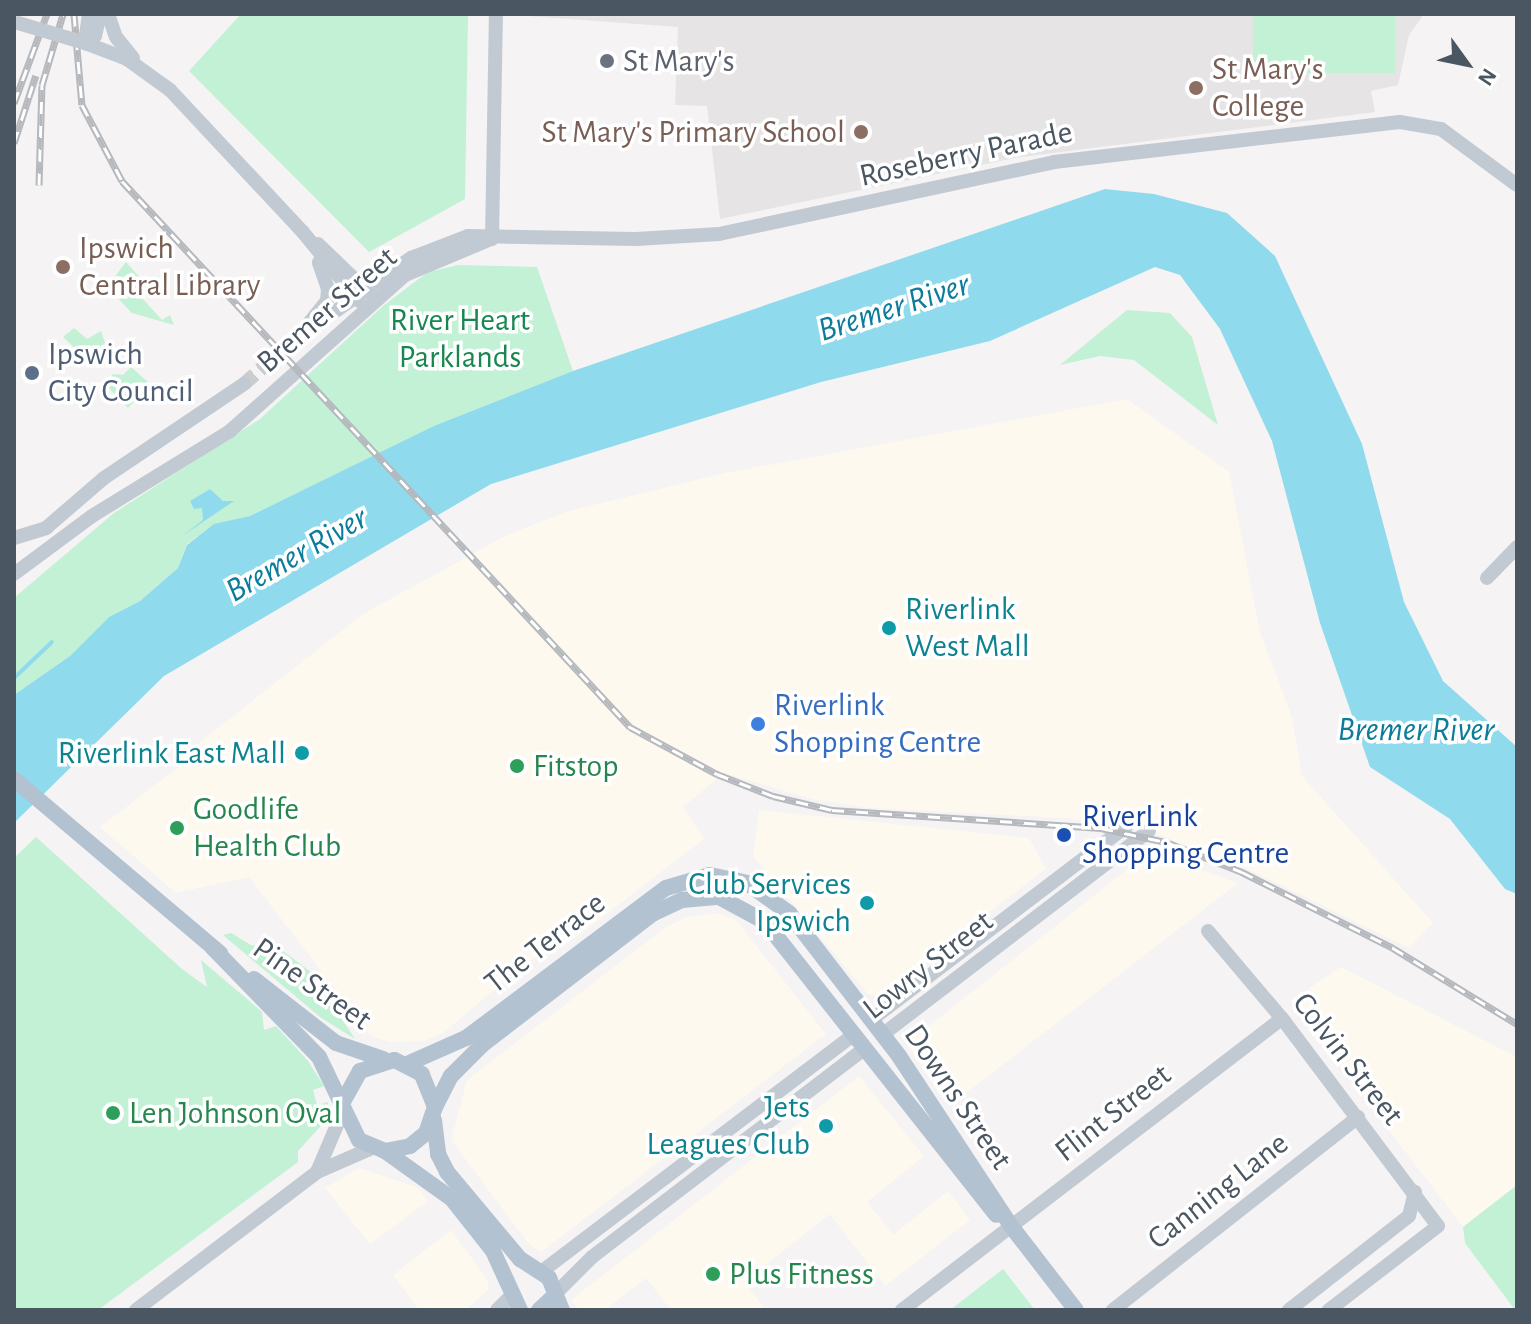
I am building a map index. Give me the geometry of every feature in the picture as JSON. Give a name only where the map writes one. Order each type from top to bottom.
[{"type":"main road","name":"Pine Street","points":[[14,779],[212,947],[336,1043],[383,1059]]},
{"type":"main road","name":"Downs Street","points":[[727,877],[782,905],[882,1035],[1011,1226],[1076,1310]]},
{"type":"main road","points":[[720,898],[727,877]]},
{"type":"main road","name":"The Terrace","points":[[407,1064],[466,1038],[658,893],[684,880],[727,877]]},
{"type":"main road","name":"Downs Street","points":[[720,898],[765,922],[983,1203],[1011,1226]]},
{"type":"main road","name":"The Terrace","points":[[434,1111],[451,1076],[482,1045],[652,914],[682,900],[720,898]]},
{"type":"main road","name":"Pine Street","points":[[212,947],[319,1057],[343,1107]]},
{"type":"main road","name":"Lowry Street","points":[[852,1036],[871,1020]]},
{"type":"main road","name":"Lowry Street","points":[[863,1050],[882,1035]]},
{"type":"main road","points":[[539,1310],[558,1299],[540,1272],[511,1250],[447,1172],[435,1141],[434,1111],[428,1081],[407,1064],[383,1059],[355,1076],[343,1107],[354,1135],[452,1199],[493,1251],[515,1299],[540,1272]]},
{"type":"main road","points":[[378,1149],[415,1143],[434,1111]]},
{"type":"street","points":[[89,14],[89,41]]},
{"type":"street","points":[[89,41],[100,14]]},
{"type":"street","points":[[108,14],[119,42],[364,298]]},
{"type":"street","points":[[492,239],[496,14]]},
{"type":"street","points":[[16,22],[89,41],[145,70]]},
{"type":"street","name":"Roseberry Parade","points":[[492,239],[719,234],[1125,151],[1400,122],[1427,125],[1450,134],[1517,185]]},
{"type":"street","name":"Bremer Street","points":[[302,231],[328,289],[320,311],[290,343],[427,262],[492,239]]},
{"type":"street","name":"Bremer Street","points":[[14,572],[92,516],[230,431],[364,298]]},
{"type":"street","name":"Bremer Street","points":[[14,538],[46,528],[104,478],[244,384]]},
{"type":"street","points":[[1487,578],[1517,547]]},
{"type":"street","points":[[14,556],[14,572]]},
{"type":"street","name":"Lowry Street","points":[[871,1020],[1127,826]]},
{"type":"street","name":"Lowry Street","points":[[882,1035],[1149,831]]},
{"type":"street","name":"Colvin Street","points":[[1208,931],[1282,1018],[1413,1188],[1438,1226],[1329,1310]]},
{"type":"street","name":"Flint Street","points":[[902,1310],[1282,1018]]},
{"type":"street","name":"Lowry Street","points":[[540,1272],[852,1036]]},
{"type":"street","name":"Lowry Street","points":[[558,1299],[610,1244],[863,1050]]},
{"type":"street","points":[[317,1172],[343,1107]]},
{"type":"street","name":"Canning Lane","points":[[1113,1310],[1358,1117]]},
{"type":"street","points":[[730,1129],[743,1145]]},
{"type":"street","points":[[136,1310],[317,1172],[378,1149]]},
{"type":"street","points":[[686,1163],[698,1178]]},
{"type":"street","points":[[1289,1310],[1409,1216],[1416,1203],[1413,1188]]},
{"type":"street","points":[[599,1230],[610,1244]]},
{"type":"street","points":[[497,1310],[515,1299]]},
{"type":"shaded area","points":[[1424,14],[1409,35],[1398,85],[1371,91],[1375,112],[1015,158],[720,219],[707,106],[675,105],[678,27],[515,15]]},
{"type":"shaded area","name":"Riverlink Shopping Centre","points":[[1127,399],[1229,472],[1260,632],[1292,717],[1302,776],[1433,923],[1409,948],[1256,873],[1149,831],[1064,818],[868,808],[812,799],[724,773],[683,807],[704,839],[575,938],[549,947],[524,965],[443,1033],[424,1041],[390,1042],[371,1036],[249,877],[176,893],[100,827],[189,759],[186,753],[363,614],[507,535],[569,511],[725,473]]},
{"type":"shaded area","points":[[759,810],[1029,838],[1046,869],[878,996],[868,994],[753,856]]},
{"type":"shaded area","points":[[1144,849],[1238,883],[952,1104],[906,1044],[1124,872]]},
{"type":"shaded area","points":[[717,913],[735,919],[826,1034],[541,1252],[528,1243],[451,1140],[467,1080],[666,927],[687,917]]},
{"type":"shaded area","points":[[1341,967],[1517,1057],[1517,1185],[1463,1227],[1290,1001]]},
{"type":"shaded area","points":[[859,1076],[924,1156],[867,1202],[893,1235],[948,1191],[970,1220],[885,1286],[830,1214],[744,1282],[766,1310],[671,1310],[646,1278],[605,1310],[578,1310],[571,1300]]},
{"type":"shaded area","points":[[359,1168],[417,1187],[428,1201],[370,1244],[325,1188]]},
{"type":"shaded area","points":[[451,1230],[487,1279],[489,1289],[466,1310],[419,1310],[393,1275]]},
{"type":"green space","points":[[241,14],[468,14],[465,199],[369,252],[189,71]]},
{"type":"green space","points":[[1253,14],[1395,14],[1395,73],[1253,73]]},
{"type":"green space","points":[[126,262],[151,290],[142,291],[141,297],[162,320],[170,315],[174,325],[132,313],[107,287]]},
{"type":"green space","name":"River Heart Parklands","points":[[458,265],[537,267],[573,371],[401,443],[250,516],[214,525],[187,544],[178,568],[140,601],[109,617],[70,656],[14,695],[14,598],[114,513],[260,419],[383,306],[428,272]]},
{"type":"green space","points":[[1127,310],[1170,313],[1192,337],[1218,425],[1134,360],[1100,356],[1060,365]]},
{"type":"green space","points":[[74,328],[87,339],[101,331],[105,343],[85,358],[63,337]]},
{"type":"green space","points":[[131,367],[150,384],[128,408],[106,385],[113,374],[123,375]]},
{"type":"green space","points":[[36,837],[182,969],[207,987],[201,960],[262,1012],[264,1030],[276,1026],[308,1061],[324,1086],[313,1090],[317,1105],[328,1102],[328,1118],[298,1151],[298,1162],[98,1310],[14,1310],[14,858]]},
{"type":"green space","points":[[231,933],[251,945],[280,949],[311,972],[355,1039],[320,1017],[223,935]]},
{"type":"green space","points":[[1517,1185],[1515,1310],[1465,1243],[1463,1227]]},
{"type":"green space","points":[[1003,1269],[1035,1310],[950,1310]]},
{"type":"water","name":"Bremer River","points":[[1105,189],[1154,194],[1227,213],[1275,256],[1362,444],[1404,602],[1443,681],[1517,747],[1517,894],[1505,889],[1450,819],[1370,767],[1320,623],[1272,441],[1220,329],[1180,275],[1155,267],[990,341],[821,382],[491,484],[164,676],[14,823],[14,695],[70,656],[109,617],[140,601],[178,568],[187,545],[214,524],[250,516],[434,426],[573,371]]},
{"type":"water","points":[[210,489],[223,501],[234,501],[182,536],[203,520],[202,508],[194,509],[190,501]]},
{"type":"waterway","points":[[14,678],[52,642]]},
{"type":"tunnel","points":[[244,384],[289,344]]},
{"type":"railway","points":[[14,103],[47,14]]},
{"type":"railway","points":[[39,185],[42,85],[63,14]]},
{"type":"railway","points":[[74,14],[82,105],[122,181],[630,727],[717,774],[773,796],[832,810],[1101,828],[1166,842],[1242,872],[1393,948],[1517,1024]]},
{"type":"railway","points":[[14,143],[36,75]]},
{"type":"place","name":"St Mary's","points":[[607,61]]},
{"type":"place","name":"St Mary's College","points":[[1196,88]]},
{"type":"place","name":"St Mary's Primary School","points":[[861,132]]},
{"type":"place","name":"Ipswich Central Library","points":[[63,267]]},
{"type":"place","name":"Ipswich City Council","points":[[32,373]]},
{"type":"place","name":"Riverlink West Mall","points":[[889,628]]},
{"type":"place","name":"Riverlink Shopping Centre","points":[[758,724]]},
{"type":"place","name":"Riverlink East Mall","points":[[302,753]]},
{"type":"place","name":"Fitstop","points":[[517,766]]},
{"type":"place","name":"Goodlife Health Club","points":[[177,828]]},
{"type":"place","name":"RiverLink Shopping Centre","points":[[1064,835]]},
{"type":"place","name":"Club Services Ipswich","points":[[867,903]]},
{"type":"place","name":"Len Johnson Oval","points":[[113,1113]]},
{"type":"place","name":"Jets Leagues Club","points":[[826,1126]]},
{"type":"place","name":"Plus Fitness","points":[[713,1274]]}]
